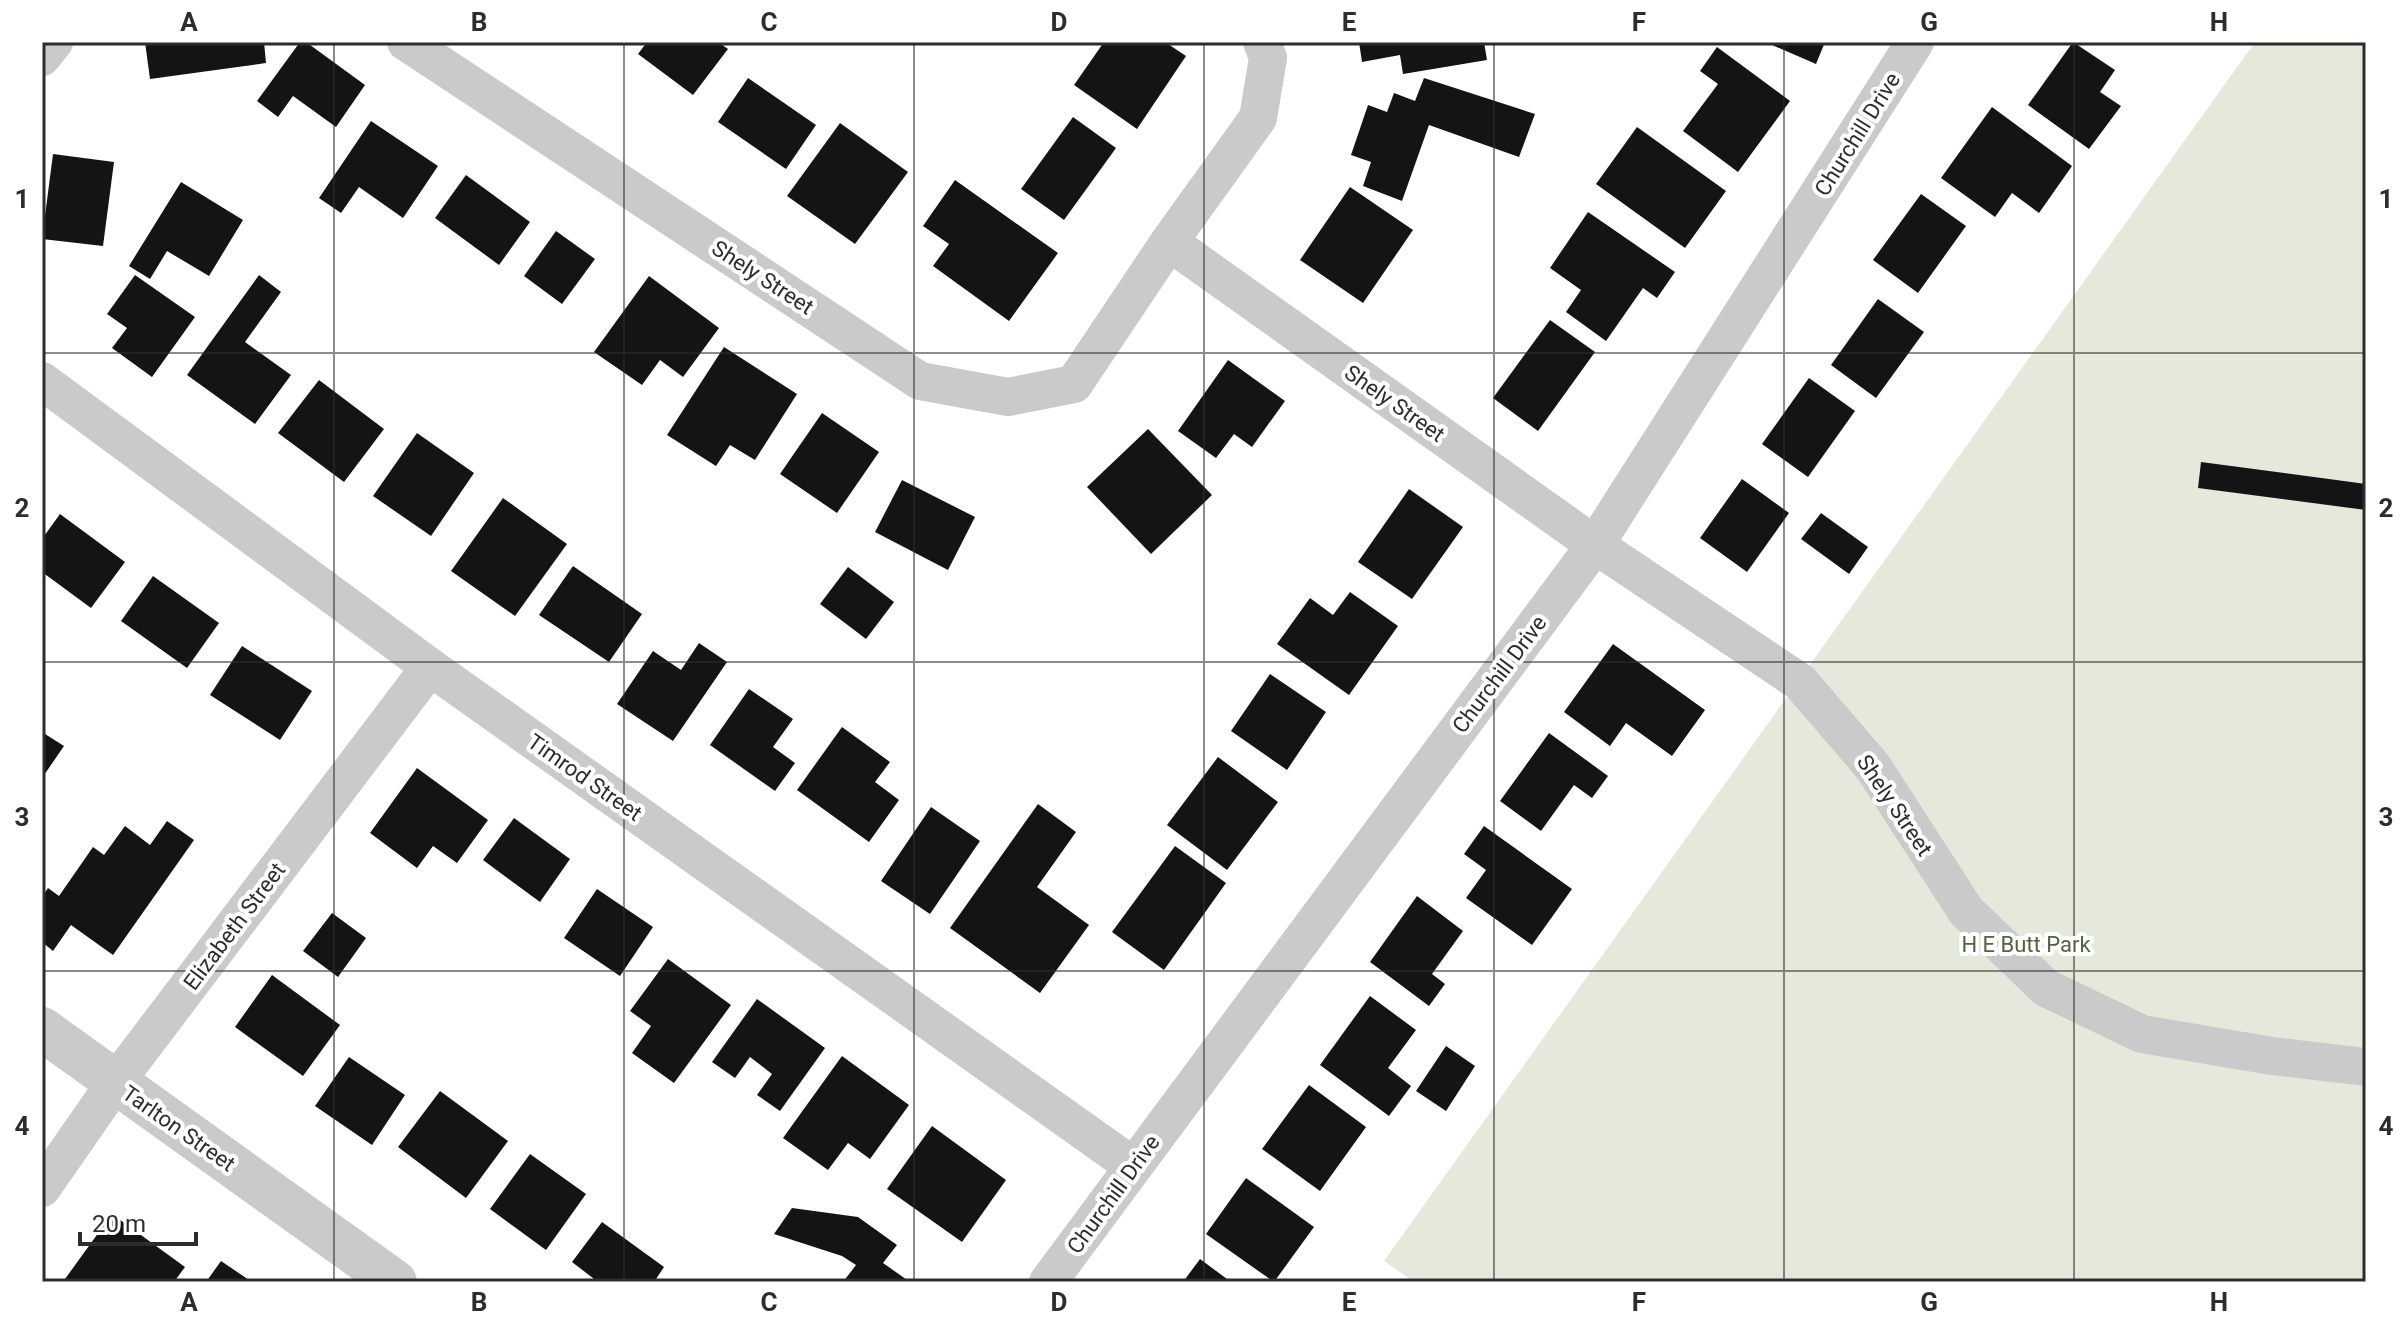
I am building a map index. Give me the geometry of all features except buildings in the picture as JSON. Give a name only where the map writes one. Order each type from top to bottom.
[{"type":"street","points":[[42,57],[54,42]]},
{"type":"street","name":"Shely Street","points":[[406,42],[920,381],[1008,397],[1074,384],[1169,242],[1595,545],[1800,682],[1873,767],[1966,911],[2046,988],[2142,1034],[2272,1056],[2366,1067]]},
{"type":"street","points":[[1169,242],[1258,118],[1268,58],[1262,42]]},
{"type":"street","name":"Churchill Drive","points":[[1048,1282],[1595,545],[1915,42]]},
{"type":"street","name":"Timrod Street","points":[[42,381],[430,667],[1133,1166]]},
{"type":"street","name":"Elizabeth Street","points":[[42,1188],[115,1083],[430,667]]},
{"type":"street","name":"Tarlton Street","points":[[42,1029],[395,1282]]},
{"type":"green space","name":"H E Butt Park","points":[[2255,42],[2366,42],[2366,1282],[1414,1282],[1384,1261]]}]
